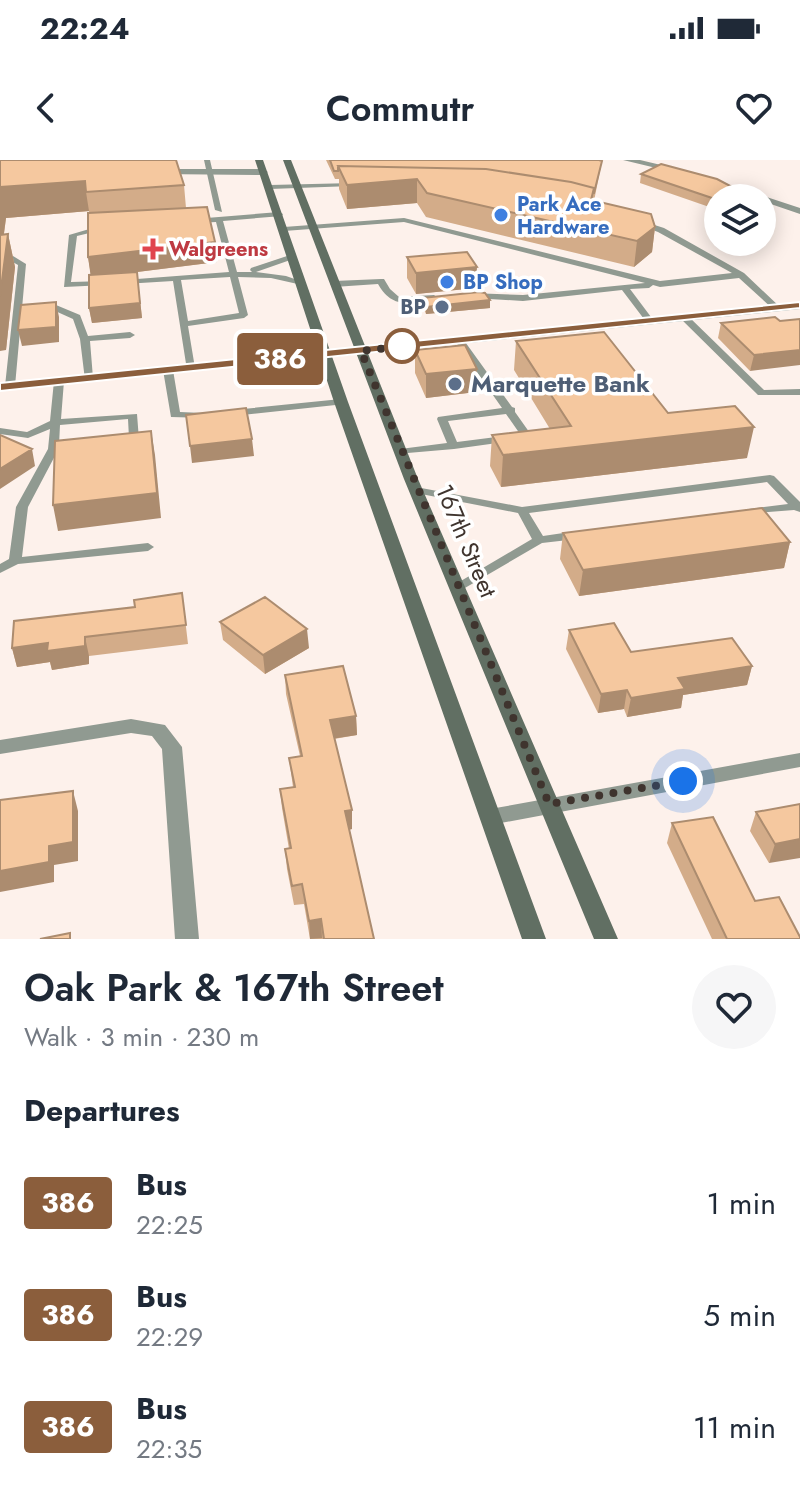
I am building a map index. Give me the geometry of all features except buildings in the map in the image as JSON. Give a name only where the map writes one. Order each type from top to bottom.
[{"type":"main road","points":[[259,160],[341,402],[534,939]]},
{"type":"main road","name":"167th Street","points":[[287,160],[400,452],[606,939]]},
{"type":"street","points":[[635,161],[694,175]]},
{"type":"street","points":[[154,172],[263,172]]},
{"type":"street","points":[[707,179],[798,208]]},
{"type":"street","points":[[5,386],[800,306]]},
{"type":"street","points":[[0,747],[131,726],[158,730],[172,747],[187,939]]},
{"type":"street","points":[[490,817],[800,760]]},
{"type":"lane","points":[[183,324],[244,315],[207,160]]},
{"type":"lane","points":[[270,187],[358,184]]},
{"type":"lane","points":[[192,222],[219,215],[279,214]]},
{"type":"lane","points":[[284,229],[412,220],[660,284]]},
{"type":"lane","points":[[634,221],[661,230],[741,275],[777,308]]},
{"type":"lane","points":[[116,226],[73,235],[67,285],[244,273],[279,275],[302,283]]},
{"type":"lane","points":[[244,273],[293,256]]},
{"type":"lane","points":[[0,259],[13,258],[22,264],[5,386]]},
{"type":"lane","points":[[465,295],[523,298],[741,275]]},
{"type":"lane","points":[[177,278],[190,368]]},
{"type":"lane","points":[[334,284],[381,281],[388,297],[395,301],[449,297]]},
{"type":"lane","points":[[624,287],[650,321]]},
{"type":"lane","points":[[56,308],[77,317],[85,339],[88,378]]},
{"type":"lane","points":[[684,317],[761,393],[800,392]]},
{"type":"lane","points":[[85,339],[130,335]]},
{"type":"lane","points":[[400,452],[527,436],[460,341]]},
{"type":"lane","points":[[168,370],[175,415],[209,415]]},
{"type":"lane","points":[[15,561],[22,507],[53,449],[59,381]]},
{"type":"lane","points":[[224,414],[341,402]]},
{"type":"lane","points":[[454,446],[442,419],[511,410]]},
{"type":"lane","points":[[0,431],[28,435],[53,423],[133,416],[134,440],[121,442]]},
{"type":"lane","points":[[53,449],[80,446]]},
{"type":"lane","points":[[416,490],[522,510],[770,478],[798,508]]},
{"type":"lane","points":[[736,514],[798,508]]},
{"type":"lane","points":[[522,510],[539,540]]},
{"type":"lane","points":[[458,588],[539,540],[585,534]]},
{"type":"lane","points":[[0,569],[15,561],[148,547]]},
{"type":"bus line","name":"386","points":[[0,387],[800,306]]},
{"type":"place","name":"Park Ace Hardware","points":[[501,215]]},
{"type":"place","name":"Walgreens","points":[[153,249]]},
{"type":"place","name":"BP Shop","points":[[447,282]]},
{"type":"place","name":"BP","points":[[442,307]]},
{"type":"place","name":"Marquette Bank","points":[[455,384]]},
{"type":"route","points":[[402,346],[413,345],[361,351],[411,479],[549,804],[683,781]]}]
